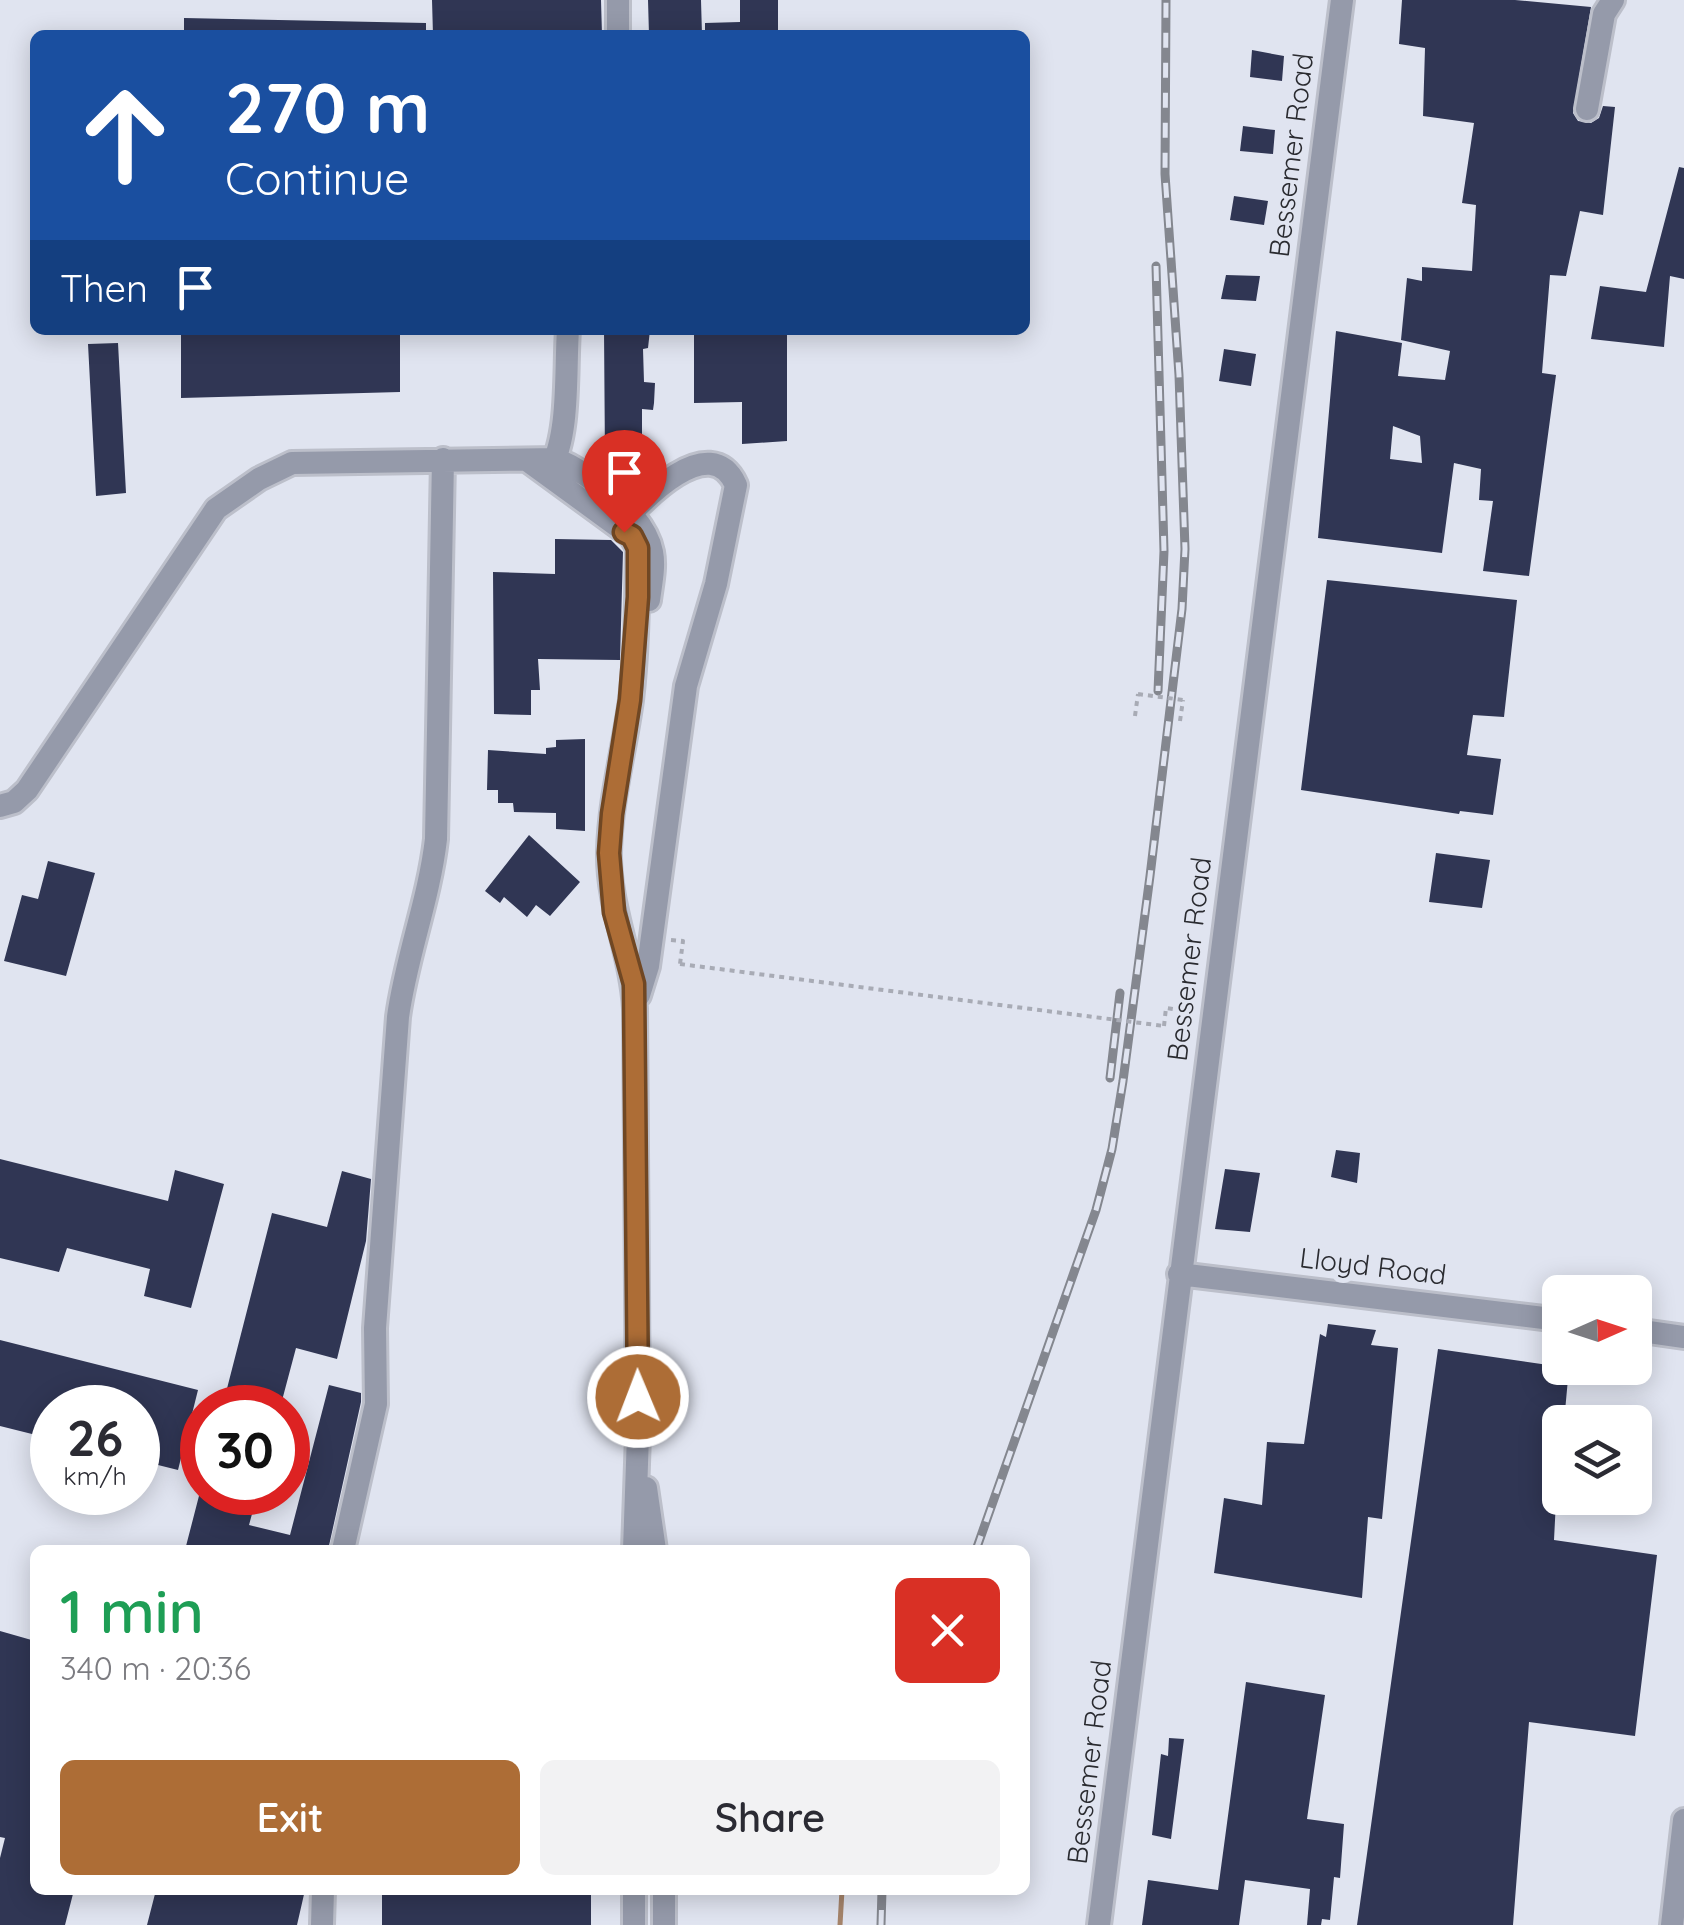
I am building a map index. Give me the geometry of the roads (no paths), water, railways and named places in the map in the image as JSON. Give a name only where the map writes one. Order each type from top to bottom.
[{"type":"street","points":[[618,0],[618,30]]},
{"type":"street","name":"Bessemer Road","points":[[1099,1925],[1342,0]]},
{"type":"street","points":[[1587,109],[1604,14],[1614,0]]},
{"type":"street","points":[[552,466],[562,424],[568,335]]},
{"type":"street","points":[[343,1545],[376,1404],[375,1328],[398,1018],[406,971],[432,880],[436,839],[443,459]]},
{"type":"street","points":[[0,806],[14,802],[27,790],[216,509],[259,478],[292,463],[527,460],[552,466],[624,521],[638,548],[630,700],[609,853],[612,895],[634,984],[635,1010],[638,1435],[634,1545]]},
{"type":"street","points":[[624,521],[670,477],[694,466],[717,467],[728,473],[736,485],[716,584],[686,686],[648,966],[635,1010]]},
{"type":"street","name":"Lloyd Road","points":[[1179,1274],[1542,1318]]},
{"type":"street","points":[[1652,1332],[1684,1337]]},
{"type":"street","points":[[638,1435],[654,1545]]},
{"type":"street","points":[[1672,1925],[1684,1820]]},
{"type":"street","points":[[322,1925],[323,1895]]},
{"type":"street","points":[[634,1895],[634,1925]]},
{"type":"street","points":[[664,1895],[664,1925]]},
{"type":"waterway","points":[[840,1925],[842,1895]]},
{"type":"railway","points":[[978,1545],[1096,1210],[1112,1149],[1150,876],[1182,609],[1185,549],[1179,375],[1165,174],[1166,0]]},
{"type":"railway","points":[[1156,266],[1164,551],[1158,691]]},
{"type":"railway","points":[[1110,1078],[1120,993]]},
{"type":"railway","points":[[881,1925],[882,1895]]}]
